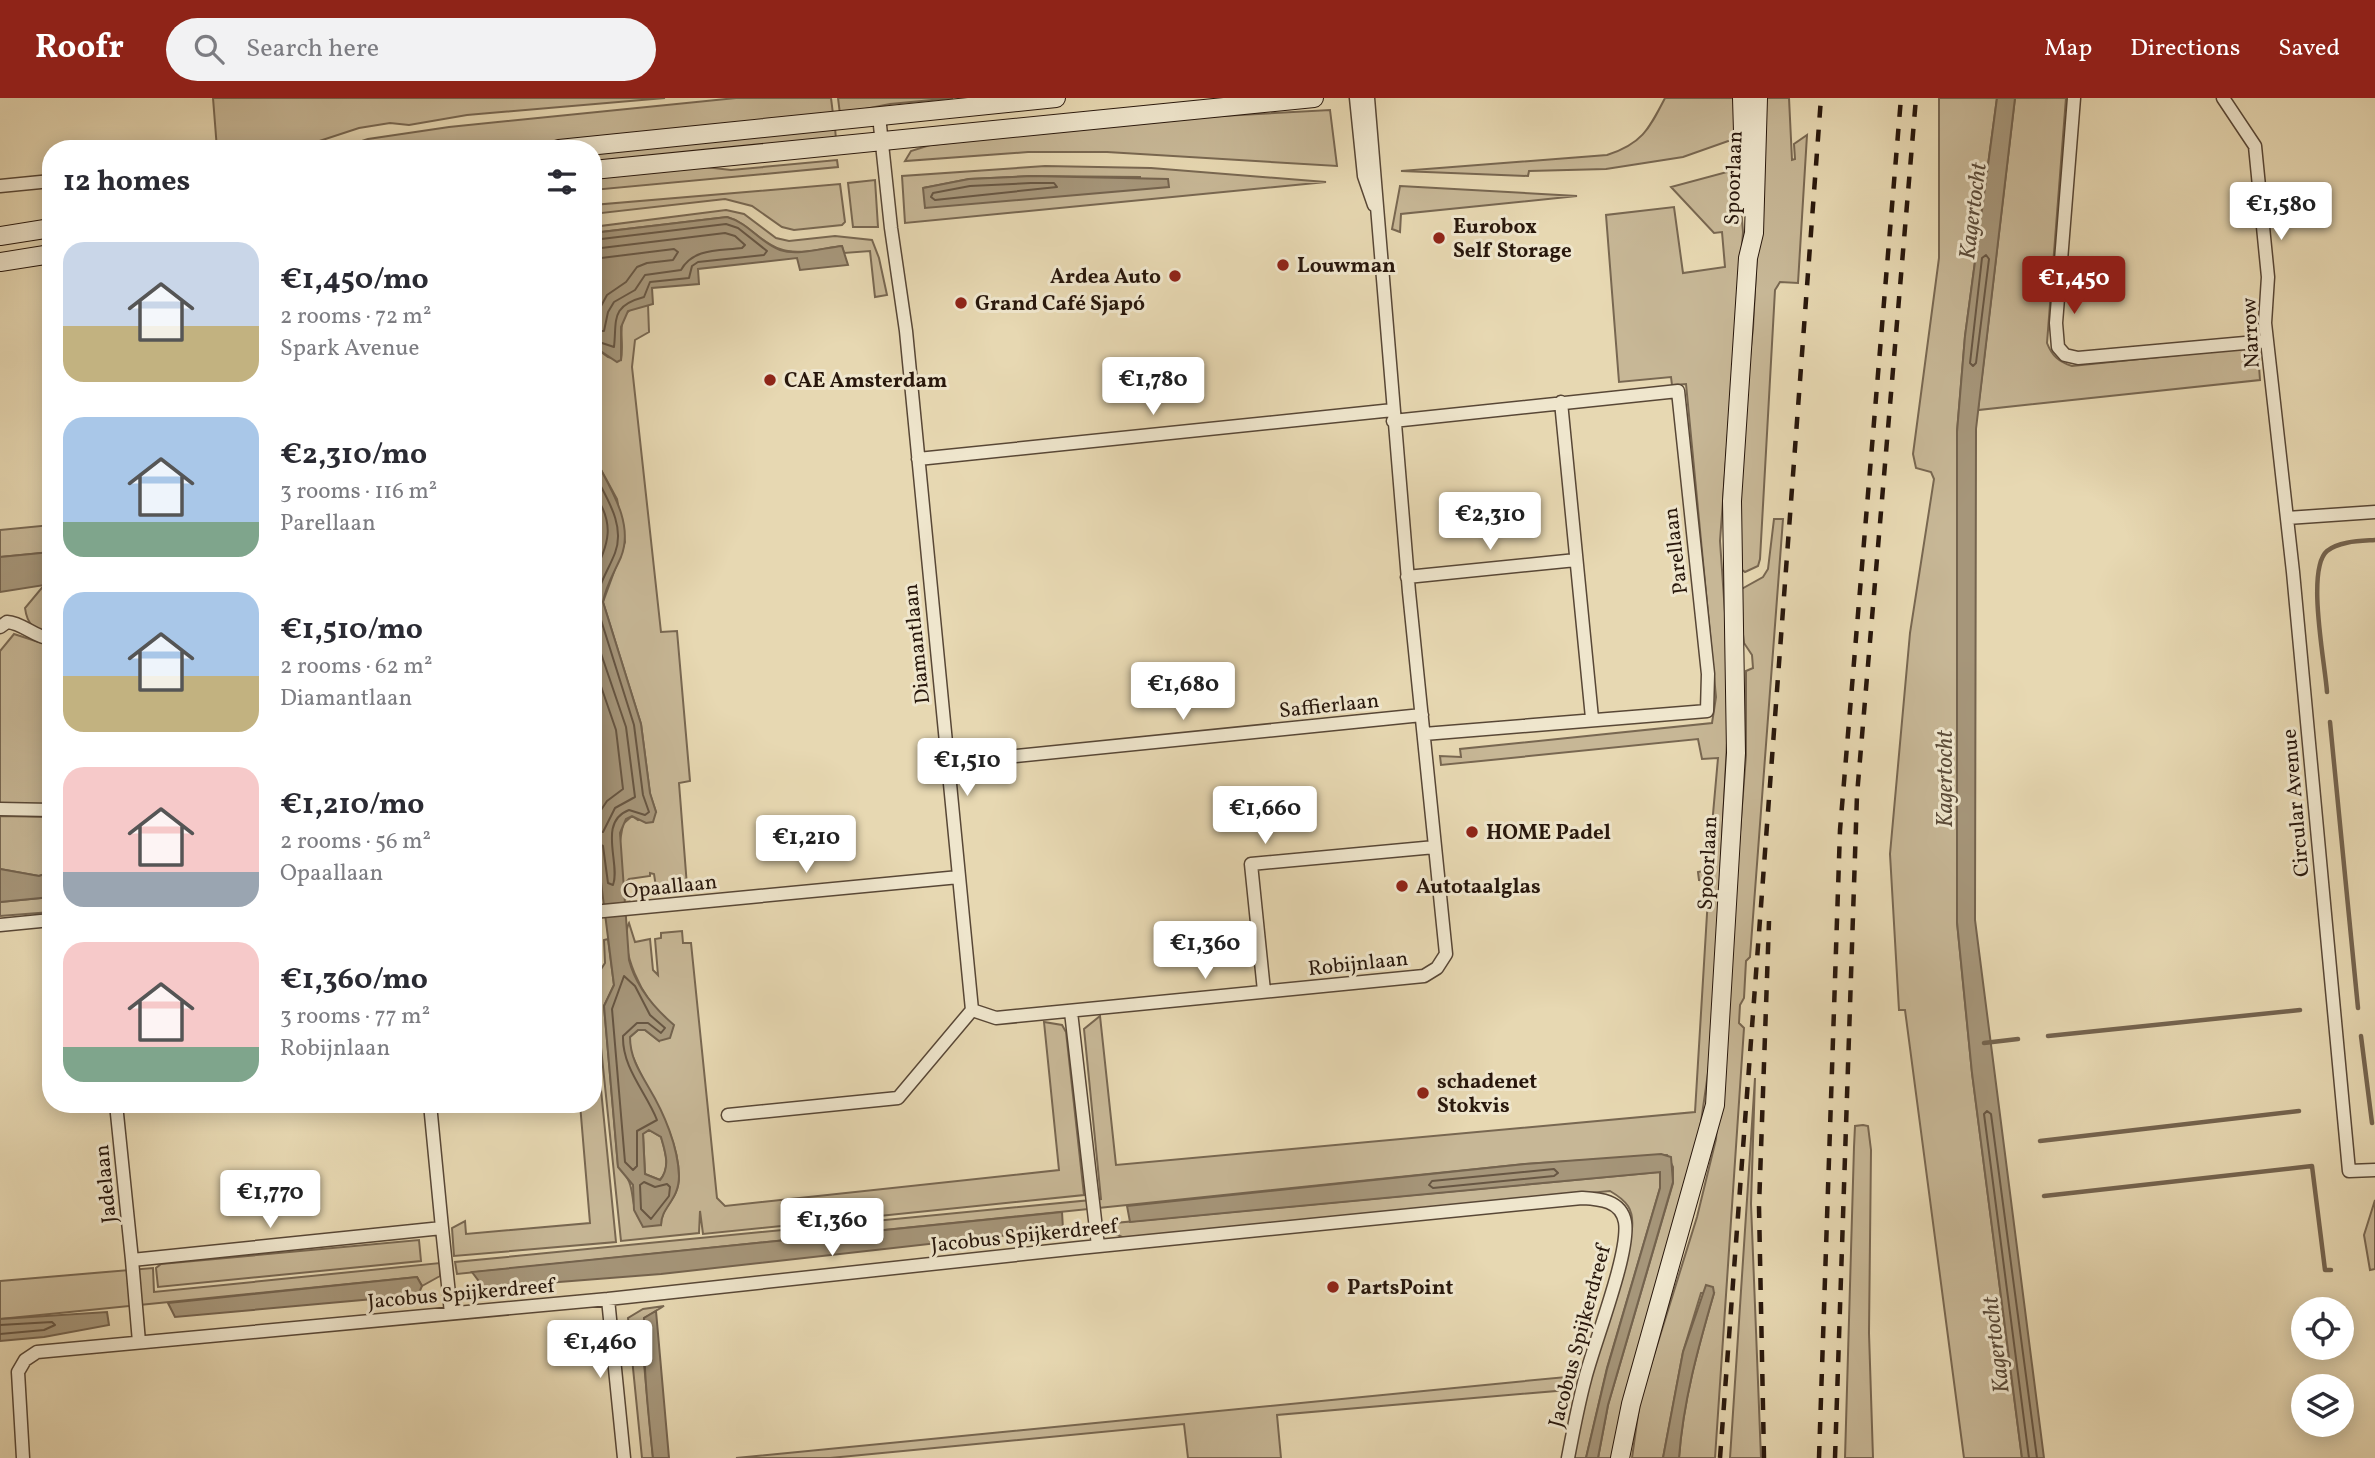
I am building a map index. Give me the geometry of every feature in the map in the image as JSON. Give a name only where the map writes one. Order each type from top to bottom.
[{"type":"main road","points":[[602,145],[1056,98]]},
{"type":"main road","points":[[602,169],[1314,98]]},
{"type":"main road","name":"Spoorlaan","points":[[1620,1458],[1631,1404],[1715,1105],[1736,753],[1732,501],[1748,258],[1754,233],[1752,111],[1742,98]]},
{"type":"main road","points":[[0,236],[42,229]]},
{"type":"main road","points":[[0,262],[42,255]]},
{"type":"street","points":[[1356,98],[1366,188],[1375,209]]},
{"type":"street","points":[[1264,991],[1251,864],[1435,847],[1407,577],[1368,98]]},
{"type":"street","points":[[2074,98],[2056,323],[2058,348],[2065,355],[2078,358],[2267,341]]},
{"type":"street","name":"Narrow","points":[[2223,98],[2255,146],[2268,277],[2265,307],[2267,341],[2287,518]]},
{"type":"street","name":"Diamantlaan","points":[[879,116],[906,331],[972,1010]]},
{"type":"street","points":[[0,186],[42,182]]},
{"type":"street","name":"Parellaan","points":[[918,459],[1678,391],[1708,674],[1707,711],[1592,718],[1424,734]]},
{"type":"street","points":[[1561,402],[1592,718]]},
{"type":"street","points":[[2287,518],[2375,512]]},
{"type":"street","name":"Circular Avenue","points":[[2287,518],[2349,1171],[2375,1170]]},
{"type":"street","points":[[1407,577],[1576,560]]},
{"type":"street","points":[[0,627],[7,622],[16,622],[42,638]]},
{"type":"street","name":"Saffierlaan","points":[[947,763],[1422,715]]},
{"type":"street","points":[[0,809],[42,810]]},
{"type":"street","name":"Robijnlaan","points":[[972,1010],[996,1018],[1424,976],[1437,968],[1447,947],[1435,847]]},
{"type":"street","name":"Opaallaan","points":[[602,911],[958,877]]},
{"type":"street","points":[[0,925],[42,921]]},
{"type":"street","points":[[728,1115],[898,1098],[972,1010]]},
{"type":"street","points":[[1071,1012],[1098,1246]]},
{"type":"street","name":"Jadelaan","points":[[117,1113],[139,1342]]},
{"type":"street","points":[[431,1113],[451,1313]]},
{"type":"street","name":"Jacobus Spijkerdreef","points":[[23,1458],[18,1372],[25,1360],[37,1352],[608,1299],[1568,1199],[1604,1199],[1618,1208],[1625,1220],[1624,1245],[1584,1380],[1567,1458]]},
{"type":"street","points":[[132,1260],[442,1228]]},
{"type":"street","points":[[608,1299],[624,1458]]},
{"type":"shaded area","points":[[213,98],[665,98],[467,115],[409,125],[390,123],[359,128],[322,140],[216,140]]},
{"type":"shaded area","points":[[736,98],[831,98],[833,114],[580,140],[365,140],[449,127]]},
{"type":"shaded area","points":[[838,98],[953,98],[890,104],[840,114]]},
{"type":"shaded area","points":[[1665,98],[1737,98],[1734,139],[1683,157],[1606,169],[1529,171],[1528,176],[1401,171],[1607,155],[1637,140]]},
{"type":"shaded area","points":[[1765,98],[1789,98],[1792,160],[1795,159],[1794,144],[1807,135],[1798,283],[1780,282],[1775,290],[1760,559],[1758,566],[1745,572],[1741,569],[1736,488],[1753,328]]},
{"type":"shaded area","points":[[1939,98],[1997,98],[1965,336],[1957,432],[1957,922],[1972,1073],[2022,1458],[1964,1458],[1905,1010],[1899,1010],[1890,854],[1910,633],[1934,479],[1931,472],[1916,468],[1913,454],[1939,258]]},
{"type":"shaded area","points":[[2015,98],[2066,98],[2047,343],[2054,355],[2072,366],[2247,348],[2258,352],[2260,380],[1978,410]]},
{"type":"shaded area","points":[[1330,110],[1337,166],[1107,152],[1028,152],[905,161],[911,151],[930,145],[1166,119]]},
{"type":"shaded area","points":[[835,128],[836,139],[602,162],[602,149]]},
{"type":"shaded area","points":[[837,160],[838,167],[602,189],[602,175],[697,166],[731,170]]},
{"type":"shaded area","points":[[1045,166],[1151,168],[1326,182],[905,223],[902,176]],"holes":[[[1031,176],[1141,177],[923,188],[969,179]]]},
{"type":"shaded area","points":[[1738,169],[1743,232],[1720,541],[1730,685],[1711,1052],[1699,1136],[1613,1458],[1598,1458],[1608,1405],[1673,1183],[1673,1167],[1667,1155],[1525,1164],[457,1274],[455,1262],[1101,1199],[1084,1029],[1100,1016],[1116,1165],[1695,1112],[1709,881],[1699,880],[1698,872],[1708,870],[1718,758],[1702,759],[1698,739],[1441,765],[1440,756],[1461,757],[1460,749],[1712,723],[1716,697],[1686,384],[1672,385],[1671,377],[1619,382],[1606,215],[1674,207],[1683,273],[1725,267],[1722,232],[1714,233],[1671,187]]},
{"type":"shaded area","points":[[875,180],[878,227],[853,227],[848,183]]},
{"type":"shaded area","points":[[840,184],[845,222],[842,225],[794,230],[782,227],[752,206],[725,199],[602,213],[602,204]]},
{"type":"shaded area","points":[[1400,186],[1577,196],[1401,214],[1400,232],[1392,229]]},
{"type":"shaded area","points":[[726,210],[744,214],[776,238],[789,241],[835,236],[872,240],[887,295],[875,297],[870,251],[844,253],[842,246],[803,252],[787,251],[773,246],[727,217],[602,232],[602,226]]},
{"type":"shaded area","points":[[648,304],[649,332],[635,340],[632,367],[661,632],[677,631],[690,781],[679,783],[687,886],[656,887],[654,874],[650,873],[650,876],[629,879],[626,882],[630,902],[624,903],[619,847],[623,824],[632,816],[638,820],[656,812],[650,794],[641,724],[603,602],[625,542],[617,499],[602,472],[602,353],[621,360],[622,324],[628,312]]},
{"type":"shaded area","points":[[1774,519],[1783,519],[1750,957],[1746,961],[1744,998],[1740,1005],[1739,1023],[1744,1028],[1715,1458],[1679,1458],[1688,1396],[1714,1293],[1701,1293],[1683,1352],[1663,1458],[1632,1458],[1640,1400],[1697,1217],[1716,1139],[1746,755],[1746,671],[1753,668],[1752,655],[1744,643],[1738,591],[1763,577],[1768,569]]},
{"type":"shaded area","points":[[42,526],[42,553],[0,557],[0,530]]},
{"type":"shaded area","points":[[42,588],[42,630],[32,626],[25,608]]},
{"type":"shaded area","points":[[14,634],[42,643],[42,804],[0,804],[0,651]]},
{"type":"shaded area","points":[[0,816],[42,817],[42,875],[0,869]]},
{"type":"shaded area","points":[[42,898],[42,913],[0,916],[0,902]]},
{"type":"shaded area","points":[[629,923],[635,942],[650,939],[653,970],[658,975],[655,939],[661,938],[661,933],[682,931],[683,943],[691,943],[717,1198],[725,1206],[1059,1170],[1044,1022],[1062,1025],[1066,1032],[1084,1195],[703,1234],[700,1211],[699,1233],[621,1241],[602,1057],[604,940],[608,939],[614,985],[604,1006],[618,1166],[631,1187],[634,1207],[641,1222],[661,1225],[664,1212],[676,1191],[679,1176],[673,1142],[667,1126],[630,1049],[630,1037],[638,1030],[645,1030],[659,1041],[665,1017],[641,987],[630,959],[626,933]]},
{"type":"shaded area","points":[[1755,1078],[1751,1204],[1761,1458],[1730,1458]]},
{"type":"shaded area","points":[[602,1100],[616,1242],[454,1256],[452,1228],[465,1221],[466,1234],[590,1223],[581,1113],[602,1113]]},
{"type":"shaded area","points":[[1855,1126],[1868,1126],[1871,1150],[1869,1333],[1873,1458],[1845,1458]]},
{"type":"shaded area","points":[[649,1130],[661,1137],[665,1153],[665,1170],[660,1180],[645,1174],[643,1133]]},
{"type":"shaded area","points":[[1660,1172],[1660,1188],[1607,1368],[1586,1458],[1572,1458],[1588,1382],[1632,1229],[1632,1216],[1628,1206],[1610,1191],[1124,1238],[1116,1234],[1115,1223]]},
{"type":"shaded area","points":[[2375,1200],[2375,1269],[2370,1270],[2364,1235]]},
{"type":"shaded area","points":[[419,1240],[421,1261],[158,1287],[156,1268],[161,1264]]},
{"type":"shaded area","points":[[440,1263],[440,1276],[422,1286],[417,1277],[0,1319],[0,1281],[153,1268],[154,1292]]},
{"type":"shaded area","points":[[664,1306],[644,1318],[643,1353],[653,1458],[642,1458],[628,1318],[643,1309]]},
{"type":"shaded area","points":[[1566,1377],[1568,1390],[1277,1415],[1281,1458],[1188,1458],[1184,1424],[830,1458],[736,1458]]},
{"type":"water","points":[[1997,98],[2015,98],[1976,429],[1975,920],[2044,1458],[2022,1458],[1972,1073],[1957,922],[1957,432],[1965,336]]},
{"type":"water","points":[[1031,176],[1168,179],[1169,187],[925,208],[923,188],[969,179]]},
{"type":"water","points":[[727,217],[742,224],[766,243],[787,252],[842,246],[848,265],[800,270],[797,258],[698,269],[699,284],[652,288],[653,304],[628,311],[621,327],[621,360],[617,362],[602,352],[602,232]]},
{"type":"water","points":[[602,472],[618,504],[625,531],[621,557],[603,602],[641,724],[650,793],[656,812],[653,822],[646,823],[632,816],[626,819],[620,833],[629,960],[646,996],[674,1025],[670,1038],[659,1041],[645,1030],[638,1030],[630,1037],[633,1057],[665,1119],[678,1165],[678,1185],[661,1225],[643,1227],[634,1210],[633,1185],[618,1167],[604,1006],[614,985],[602,890]],"holes":[[[649,1130],[661,1137],[665,1170],[660,1180],[645,1174],[643,1134]]]},
{"type":"water","points":[[42,553],[42,585],[0,592],[0,557]]},
{"type":"water","points":[[0,869],[42,875],[42,898],[0,902]]},
{"type":"water","points":[[1661,1154],[1671,1157],[1673,1182],[1608,1405],[1598,1458],[1586,1458],[1607,1369],[1660,1188],[1660,1172],[1130,1222],[1127,1206],[1525,1164]]},
{"type":"water","points":[[1062,1212],[1063,1229],[661,1274],[484,1288],[472,1272]]},
{"type":"water","points":[[417,1277],[422,1286],[418,1295],[175,1317],[168,1303]]},
{"type":"water","points":[[1706,1285],[1713,1287],[1714,1293],[1688,1396],[1679,1458],[1663,1458],[1683,1352]]},
{"type":"water","points":[[656,1311],[669,1458],[653,1458],[648,1405],[644,1318]]},
{"type":"water","points":[[107,1312],[109,1325],[44,1337],[0,1341],[0,1319]]},
{"type":"waterway","points":[[2327,692],[2317,596],[2321,561],[2327,551],[2338,545],[2375,540]]},
{"type":"waterway","points":[[2330,722],[2358,1008]]},
{"type":"waterway","points":[[2048,1036],[2300,1010]]},
{"type":"waterway","points":[[2361,1036],[2372,1123]]},
{"type":"waterway","points":[[1984,1043],[2018,1039]]},
{"type":"waterway","points":[[2040,1141],[2299,1111]]},
{"type":"waterway","points":[[2044,1196],[2312,1166],[2325,1270],[2331,1270]]},
{"type":"railway","points":[[1720,1458],[1821,98]]},
{"type":"railway","points":[[1819,1458],[1840,830],[1901,98]]},
{"type":"railway","points":[[1835,1458],[1857,795],[1916,98]]},
{"type":"railway","points":[[1764,1458],[1759,1207],[1769,921]]},
{"type":"place","name":"Eurobox Self Storage","points":[[1439,238]]},
{"type":"place","name":"Louwman","points":[[1283,265]]},
{"type":"place","name":"Ardea Auto","points":[[1175,276]]},
{"type":"place","name":"Grand Café Sjapó","points":[[961,303]]},
{"type":"place","name":"CAE Amsterdam","points":[[770,380]]},
{"type":"place","name":"HOME Padel","points":[[1472,832]]},
{"type":"place","name":"Autotaalglas","points":[[1402,886]]},
{"type":"place","name":"schadenet Stokvis","points":[[1423,1093]]},
{"type":"place","name":"PartsPoint","points":[[1333,1287]]},
{"type":"water label","name":"Kagertocht","points":[[1972,211]]},
{"type":"water label","name":"Kagertocht","points":[[1944,779]]},
{"type":"water label","name":"Kagertocht","points":[[1995,1345]]}]
